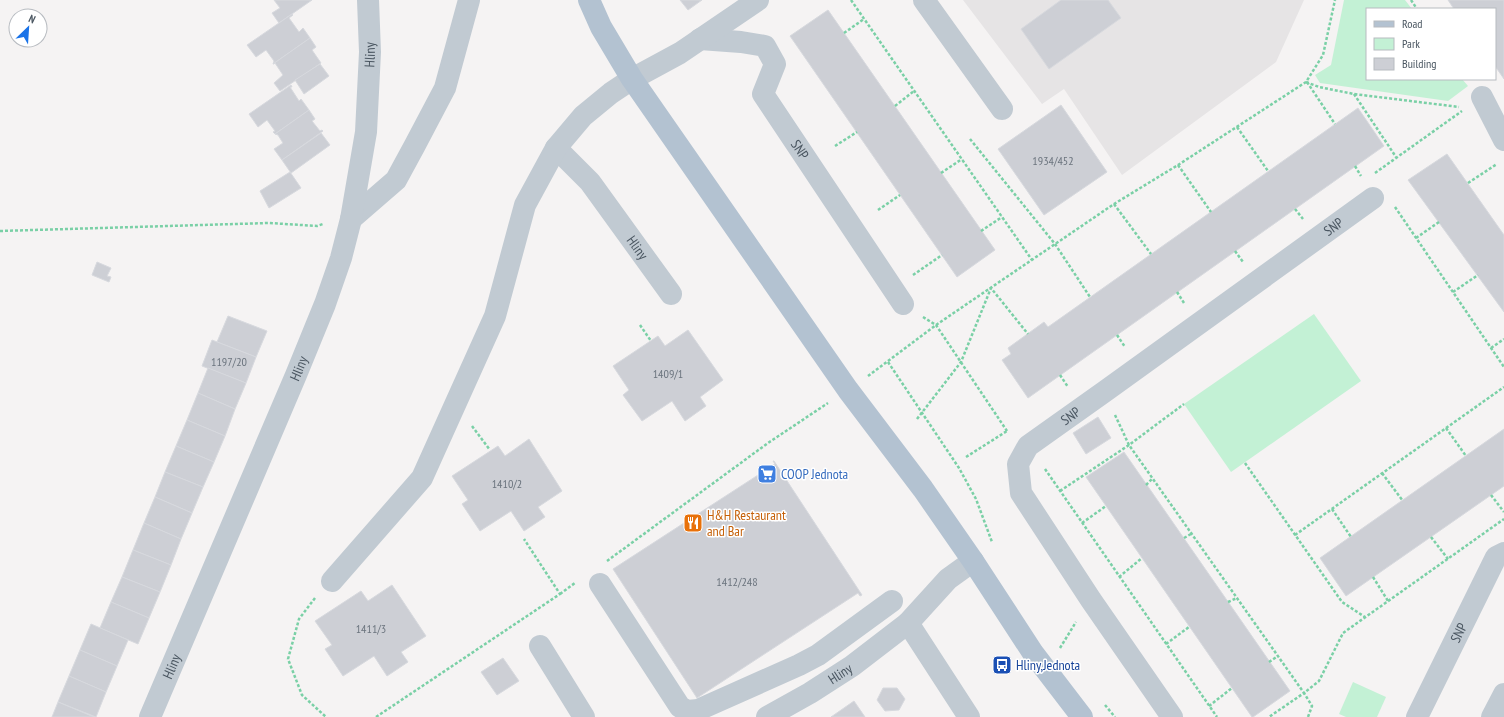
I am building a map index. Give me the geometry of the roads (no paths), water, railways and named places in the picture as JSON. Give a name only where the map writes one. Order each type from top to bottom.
[{"type":"main road","points":[[589,0],[601,27],[632,79],[848,390],[923,489],[973,561],[1033,653],[1082,717]]},
{"type":"street","name":"Hliny","points":[[150,717],[325,304],[341,258],[351,219],[366,132],[370,52],[368,0]]},
{"type":"street","points":[[351,219],[396,180],[415,145],[445,88],[469,0]]},
{"type":"street","points":[[332,581],[422,478],[495,316],[525,205],[556,148],[583,116],[632,79],[680,53],[758,0]]},
{"type":"street","points":[[924,0],[1002,109]]},
{"type":"street","name":"SNP","points":[[700,39],[741,42],[765,46],[775,64],[763,94],[898,296]]},
{"type":"street","points":[[1482,97],[1504,140]]},
{"type":"street","name":"Hliny","points":[[556,148],[590,182],[671,294]]},
{"type":"street","name":"SNP","points":[[1172,717],[1091,600],[1021,493],[1018,464],[1028,446],[1377,194]]},
{"type":"street","name":"SNP","points":[[1417,717],[1496,557],[1504,553]]},
{"type":"street","name":"Hliny","points":[[767,717],[810,693],[846,670],[908,623],[948,578],[973,561]]},
{"type":"street","points":[[590,582],[680,707],[688,711],[698,710],[818,655],[892,601]]},
{"type":"street","points":[[908,623],[970,717]]},
{"type":"street","points":[[540,646],[584,717]]},
{"type":"street","points":[[1492,717],[1504,694]]},
{"type":"place","name":"COOP Jednota","points":[[767,474]]},
{"type":"place","name":"H&H Restaurant and Bar","points":[[693,523]]},
{"type":"place","name":"Hliny,Jednota","points":[[1002,665]]}]
